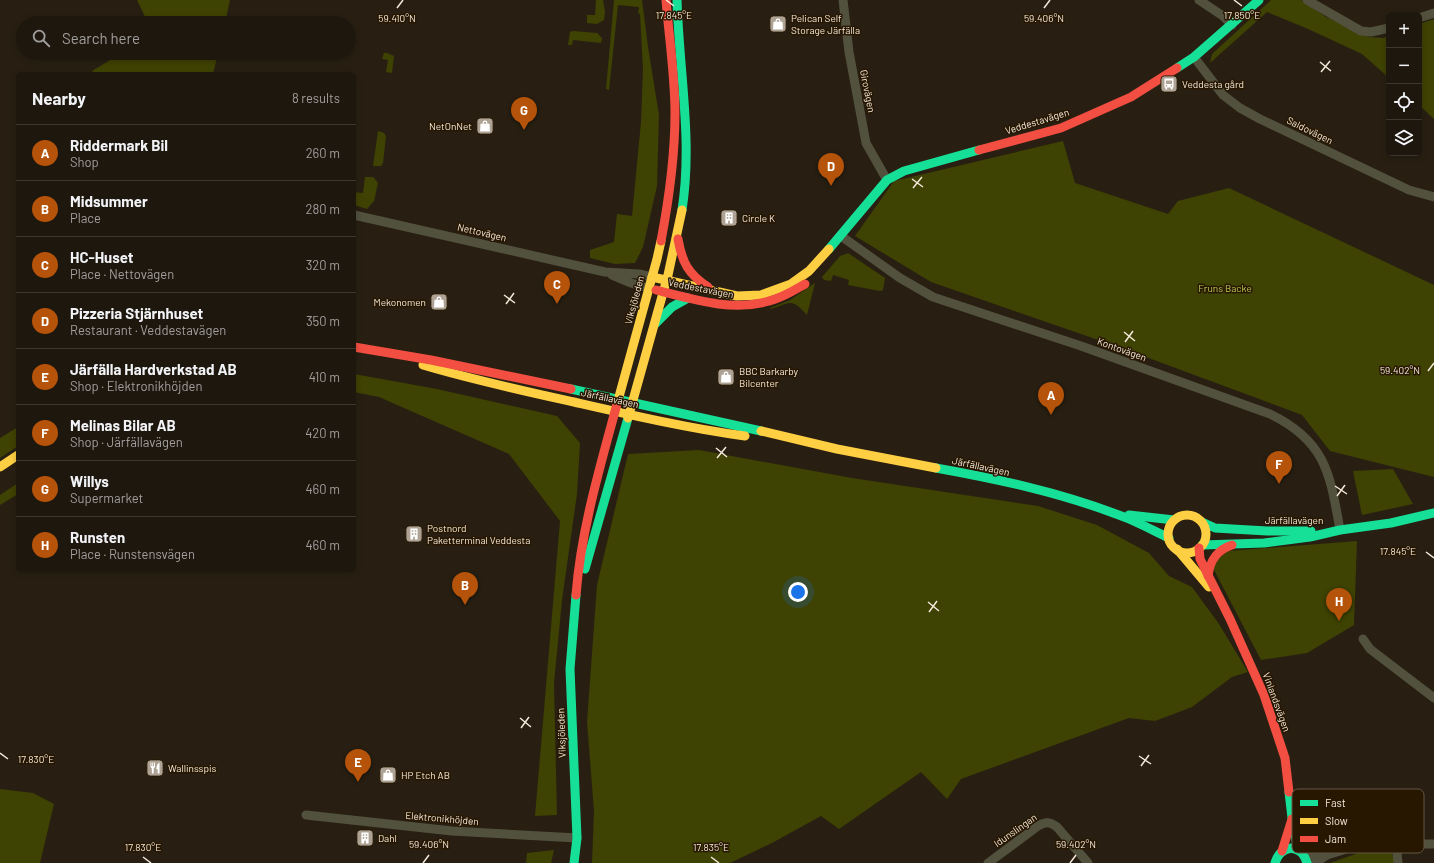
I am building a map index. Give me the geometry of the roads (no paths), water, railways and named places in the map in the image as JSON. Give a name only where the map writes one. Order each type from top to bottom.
[{"type":"street","name":"Viksjöleden","points":[[574,863],[577,838],[570,669],[578,572],[581,550],[597,478],[662,239],[667,209],[675,137],[674,83],[666,0]]},
{"type":"street","name":"Viksjöleden","points":[[672,0],[677,26]]},
{"type":"street","name":"Viksjöleden","points":[[575,602],[633,402],[677,236],[684,189],[686,135],[677,26],[677,0]]},
{"type":"street","name":"Girovägen","points":[[843,0],[849,52],[866,143],[887,180]]},
{"type":"street","points":[[1199,0],[1223,16],[1232,25]]},
{"type":"street","name":"Veddestavägen","points":[[652,277],[720,294],[737,296],[761,295],[790,284],[809,271],[841,236],[887,180],[904,171],[1061,128],[1131,97],[1194,57],[1232,25],[1258,0]]},
{"type":"street","points":[[1307,0],[1361,31],[1371,32],[1386,29]]},
{"type":"street","points":[[1422,17],[1434,13]]},
{"type":"street","name":"Saldovägen","points":[[1194,57],[1223,94],[1240,108],[1409,190],[1434,198]]},
{"type":"street","name":"Nettovägen","points":[[356,215],[605,272],[639,274],[652,277]]},
{"type":"street","points":[[677,236],[682,256],[688,271],[700,282],[720,294]]},
{"type":"street","name":"Veddestavägen","points":[[648,288],[688,298],[731,306],[763,303],[783,297],[797,290],[817,273],[832,255],[841,236]]},
{"type":"street","name":"Kontovägen","points":[[841,236],[900,278],[933,297],[1081,346],[1283,420],[1310,442],[1321,457],[1333,493],[1340,530]]},
{"type":"street","name":"Nettovägen","points":[[605,272],[631,283],[648,288]]},
{"type":"street","points":[[653,326],[672,307],[688,298]]},
{"type":"street","name":"Järfällavägen","points":[[356,347],[431,360],[633,402],[837,449],[965,474],[1054,494],[1118,514],[1169,538]]},
{"type":"street","name":"Järfällavägen","points":[[382,352],[453,374],[722,433],[837,449]]},
{"type":"street","points":[[0,466],[16,456]]},
{"type":"street","name":"Järfällavägen","points":[[1200,546],[1237,543],[1264,543],[1310,537],[1340,530],[1391,523],[1434,513]]},
{"type":"street","name":"Järfällavägen","points":[[1118,514],[1174,520]]},
{"type":"street","points":[[1188,515],[1194,516],[1202,522],[1206,531],[1204,540],[1200,546],[1190,552],[1186,552],[1177,549],[1171,542],[1169,538],[1169,529],[1174,520],[1178,517],[1188,515]]},
{"type":"street","name":"Järfällavägen","points":[[1202,522],[1215,528],[1267,531],[1340,530]]},
{"type":"street","points":[[1208,576],[1211,561],[1219,550],[1237,543]]},
{"type":"street","name":"Vinlandsvägen","points":[[1200,546],[1200,558],[1230,619],[1264,695],[1285,758],[1292,818],[1282,851],[1278,854],[1275,863]]},
{"type":"street","name":"Vinlandsvägen","points":[[1177,549],[1220,600]]},
{"type":"street","points":[[1363,639],[1370,649],[1434,698]]},
{"type":"street","name":"Elektronikhöjden","points":[[306,815],[452,831],[577,838]]},
{"type":"street","name":"Idunslingan","points":[[988,863],[1038,826],[1046,822],[1057,827],[1088,863]]},
{"type":"street","points":[[1282,851],[1290,848],[1292,849]]},
{"type":"street","points":[[1303,856],[1327,855],[1333,853]]},
{"type":"street","points":[[1397,853],[1398,863]]},
{"type":"street","points":[[1315,863],[1327,855]]},
{"type":"place","name":"Pelican Self Storage Järfälla","points":[[778,24]]},
{"type":"place","name":"Veddesta gård","points":[[1169,84]]},
{"type":"place","name":"NetOnNet","points":[[485,126]]},
{"type":"place","name":"Willys","points":[[524,130]]},
{"type":"place","name":"Pizzeria Stjärnhuset","points":[[831,186]]},
{"type":"place","name":"Circle K","points":[[729,218]]},
{"type":"place","name":"Mekonomen","points":[[439,302]]},
{"type":"place","name":"HC-Huset","points":[[557,304]]},
{"type":"place","name":"BBC Barkarby Bilcenter","points":[[726,377]]},
{"type":"place","name":"Riddermark Bil","points":[[1051,415]]},
{"type":"place","name":"Melinas Bilar AB","points":[[1279,484]]},
{"type":"place","name":"Postnord Paketterminal Veddesta","points":[[414,534]]},
{"type":"place","name":"Midsummer","points":[[465,605]]},
{"type":"place","name":"Runsten","points":[[1339,621]]},
{"type":"place","name":"Wallinsspis","points":[[155,768]]},
{"type":"place","name":"HP Etch AB","points":[[388,775]]},
{"type":"place","name":"Järfälla Hardverkstad AB","points":[[358,782]]},
{"type":"place","name":"Dahl","points":[[365,838]]},
{"type":"park label","name":"Fruns Backe","points":[[1225,288]]}]
